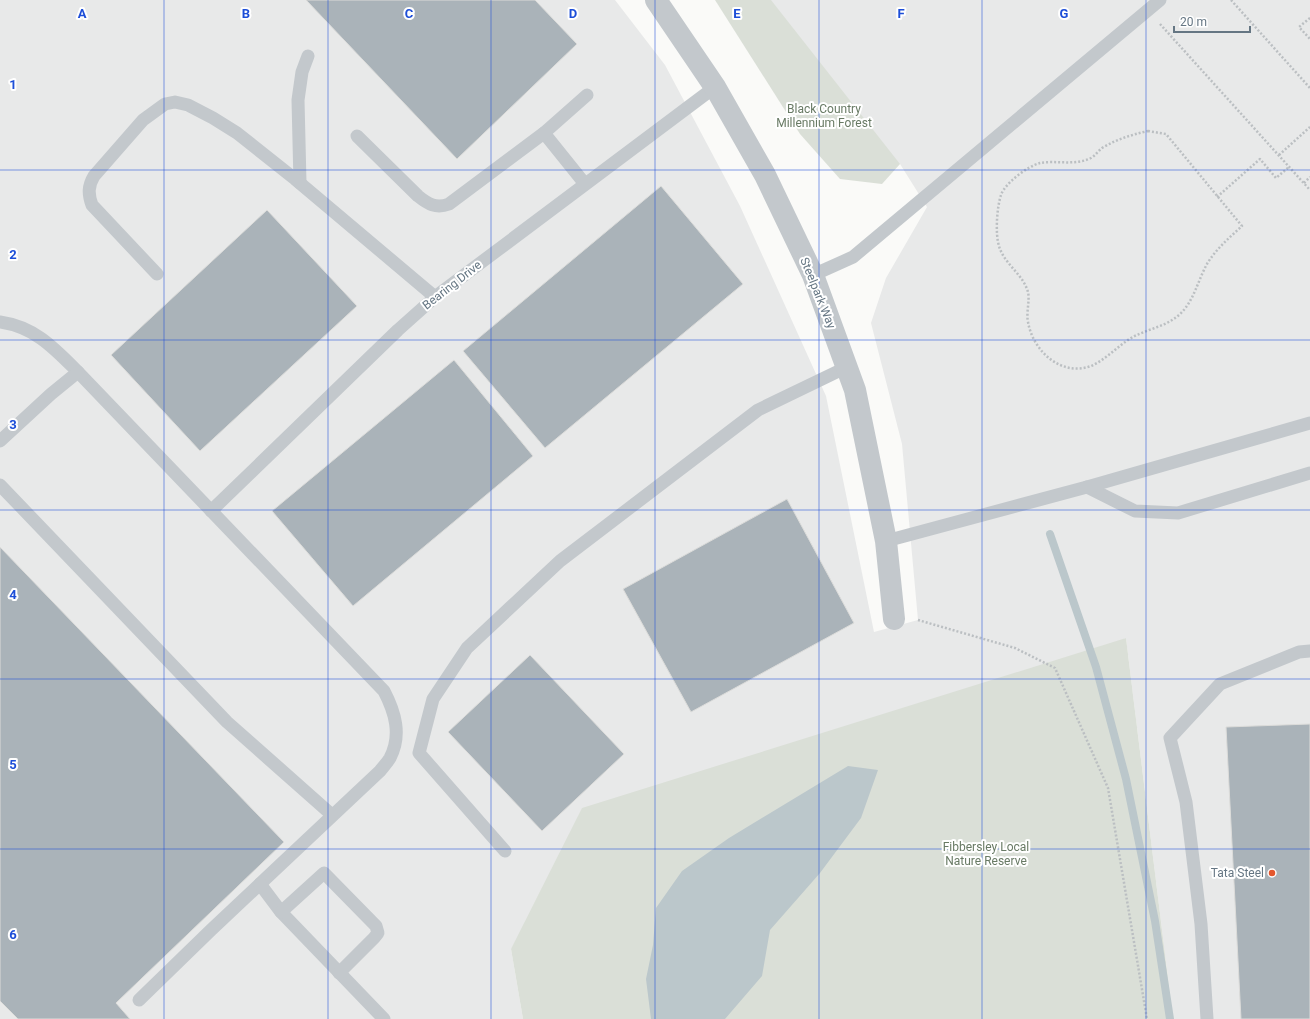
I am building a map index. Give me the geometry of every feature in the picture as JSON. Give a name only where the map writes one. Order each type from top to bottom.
[{"type":"street","name":"Steelpark Way","points":[[656,0],[715,87],[765,175],[813,275],[855,390],[886,541],[894,619]]},
{"type":"lane","points":[[813,275],[853,257],[1160,0]]},
{"type":"lane","points":[[300,182],[298,100],[302,72],[308,56]]},
{"type":"lane","name":"Bearing Drive","points":[[211,511],[398,330],[435,297],[715,87]]},
{"type":"lane","points":[[357,136],[422,199],[436,207],[442,207],[449,204],[544,134],[587,95]]},
{"type":"lane","points":[[157,274],[92,205],[89,197],[89,190],[90,182],[94,176],[143,120],[165,104],[175,102],[188,105],[237,133],[300,182],[435,297]]},
{"type":"lane","points":[[544,134],[585,184]]},
{"type":"lane","points":[[0,322],[11,323],[33,332],[51,345],[78,372],[366,671],[384,691],[392,706],[396,723],[396,740],[390,758],[380,771],[139,1000]]},
{"type":"lane","points":[[505,851],[419,753],[433,699],[467,648],[560,561],[685,464],[758,410],[847,367]]},
{"type":"lane","points":[[0,441],[50,394],[78,372]]},
{"type":"lane","points":[[886,541],[1087,487],[1310,423]]},
{"type":"lane","points":[[1087,487],[1135,511],[1178,513],[1310,473]]},
{"type":"lane","points":[[0,485],[227,722],[332,816]]},
{"type":"lane","points":[[1207,1019],[1201,924],[1187,810],[1170,738],[1220,684],[1300,652],[1310,651]]},
{"type":"lane","points":[[281,912],[324,873],[376,926],[378,933],[374,938],[338,973]]},
{"type":"lane","points":[[260,884],[281,912],[338,973],[384,1019]]},
{"type":"path","points":[[1231,0],[1310,88]]},
{"type":"path","points":[[1148,10],[1310,190]]},
{"type":"path","points":[[1310,18],[1300,28],[1310,39]]},
{"type":"path","points":[[1279,155],[1310,127]]},
{"type":"path","points":[[1148,131],[1166,134],[1217,197],[1242,226],[1220,246],[1207,264],[1189,302],[1180,314],[1167,323],[1131,338],[1102,360],[1090,366],[1075,369],[1058,365],[1046,356],[1035,341],[1028,322],[1028,292],[1021,278],[1009,265],[999,247],[997,233],[1001,194],[1012,180],[1027,168],[1041,163],[1074,162],[1091,158],[1102,148],[1125,136],[1148,131]]},
{"type":"path","points":[[1217,197],[1260,159],[1276,178],[1289,166]]},
{"type":"path","points":[[1304,183],[1310,177]]},
{"type":"path","points":[[918,620],[1015,648],[1056,668],[1108,788],[1147,1019]]},
{"type":"shaded area","points":[[0,0],[615,0],[665,65],[740,206],[826,396],[874,632],[918,620],[902,444],[871,323],[886,278],[927,207],[900,164],[870,166],[745,0],[1310,0],[1310,1019],[1173,1019],[1126,638],[511,949],[523,1019],[0,1019]]},
{"type":"shaded area","points":[[848,766],[878,770],[861,818],[820,873],[770,930],[762,976],[725,1019],[651,1019],[646,979],[653,945],[656,908],[682,871],[729,838]]},
{"type":"green space","name":"Black Country Millennium Forest","points":[[715,0],[771,0],[900,164],[882,184],[840,179],[800,134]]},
{"type":"green space","name":"Fibbersley Local Nature Reserve","points":[[1126,638],[1173,1019],[523,1019],[511,949],[582,808]]},
{"type":"building","points":[[306,0],[535,0],[577,44],[457,159]]},
{"type":"building","points":[[661,186],[743,284],[545,448],[463,351]]},
{"type":"building","points":[[267,210],[357,306],[200,451],[111,355]]},
{"type":"building","points":[[454,360],[533,456],[353,606],[272,511]]},
{"type":"building","points":[[787,499],[854,623],[691,712],[623,589]]},
{"type":"building","points":[[0,547],[284,842],[116,1003],[130,1019],[18,1019],[0,1001]]},
{"type":"building","points":[[530,655],[624,754],[542,831],[448,732]]},
{"type":"building","name":"Tata Steel","points":[[1310,724],[1310,1019],[1241,1019],[1226,727]]},
{"type":"waterway","points":[[1050,534],[1096,667],[1126,779],[1155,921],[1170,1019]]},
{"type":"place","name":"Tata Steel","points":[[1272,873]]}]
